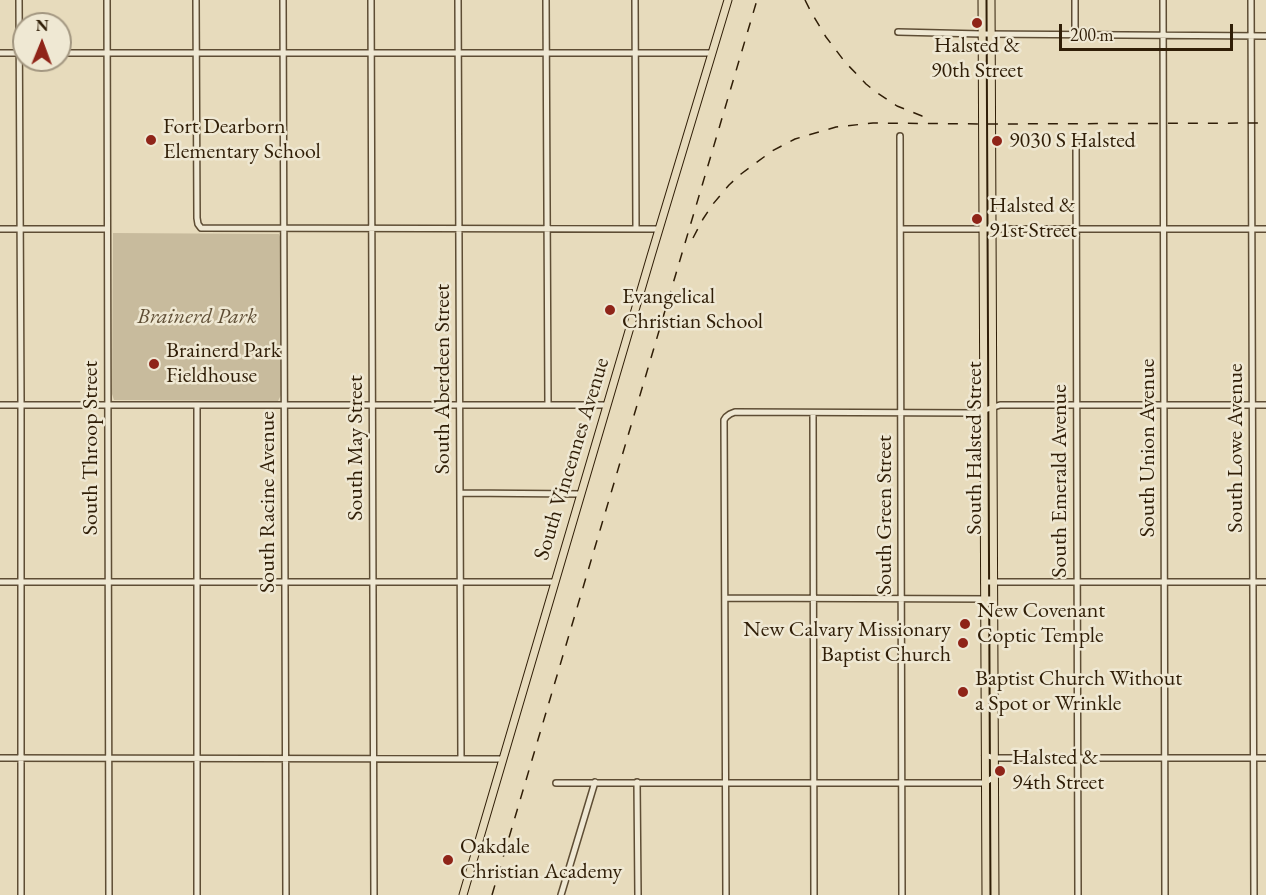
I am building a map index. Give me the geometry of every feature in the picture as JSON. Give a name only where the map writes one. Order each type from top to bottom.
[{"type":"main road","name":"South Vincennes Avenue","points":[[463,895],[728,0]]},
{"type":"main road","name":"South Halsted Street","points":[[982,0],[986,895]]},
{"type":"main road","name":"South Halsted Street","points":[[992,0],[995,895]]},
{"type":"street","name":"South Throop Street","points":[[107,0],[109,895]]},
{"type":"street","points":[[196,0],[197,218],[201,228],[659,229]]},
{"type":"street","name":"South Racine Avenue","points":[[284,0],[286,895]]},
{"type":"street","name":"South May Street","points":[[370,0],[374,895]]},
{"type":"street","name":"South Aberdeen Street","points":[[458,0],[461,758]]},
{"type":"street","points":[[546,0],[548,405]]},
{"type":"street","points":[[634,0],[636,229]]},
{"type":"street","points":[[1075,0],[1075,34]]},
{"type":"street","name":"South Union Avenue","points":[[1163,0],[1165,895]]},
{"type":"street","name":"South Lowe Avenue","points":[[1251,0],[1254,895]]},
{"type":"street","points":[[898,32],[1266,36]]},
{"type":"street","points":[[72,53],[712,53]]},
{"type":"street","points":[[21,895],[22,72]]},
{"type":"street","name":"South Green Street","points":[[900,136],[902,895]]},
{"type":"street","name":"South Emerald Avenue","points":[[1076,138],[1078,895]]},
{"type":"street","points":[[0,229],[107,229]]},
{"type":"street","points":[[901,229],[1266,229]]},
{"type":"street","points":[[0,405],[607,405]]},
{"type":"street","points":[[197,405],[197,895]]},
{"type":"street","points":[[726,895],[724,420],[726,417],[735,412],[976,413],[1000,405],[1266,405]]},
{"type":"street","points":[[813,413],[814,895]]},
{"type":"street","points":[[460,493],[580,494]]},
{"type":"street","points":[[0,582],[555,582]]},
{"type":"street","points":[[984,582],[1266,582]]},
{"type":"street","points":[[725,598],[994,599]]},
{"type":"street","points":[[985,755],[994,758],[1266,758]]},
{"type":"street","points":[[0,758],[502,759]]},
{"type":"street","points":[[556,783],[985,783],[994,776]]},
{"type":"street","points":[[561,895],[595,782]]},
{"type":"street","points":[[637,782],[638,895]]},
{"type":"green space","name":"Brainerd Park","points":[[113,233],[279,234],[281,239],[281,395],[278,401],[114,400],[112,394]]},
{"type":"railway","points":[[492,895],[757,0]]},
{"type":"railway","points":[[805,0],[826,37],[866,84],[897,106],[932,118]]},
{"type":"railway","points":[[693,238],[713,204],[741,174],[772,151],[795,139],[836,127],[873,123],[1266,123]]},
{"type":"place","name":"Halsted & 90th Street","points":[[977,23]]},
{"type":"place","name":"Fort Dearborn Elementary School","points":[[151,140]]},
{"type":"place","name":"9030 S Halsted","points":[[997,141]]},
{"type":"place","name":"Halsted & 91st Street","points":[[977,219]]},
{"type":"place","name":"Evangelical Christian School","points":[[610,310]]},
{"type":"place","name":"Brainerd Park Fieldhouse","points":[[154,364]]},
{"type":"place","name":"New Covenant Coptic Temple","points":[[965,624]]},
{"type":"place","name":"New Calvary Missionary Baptist Church","points":[[963,643]]},
{"type":"place","name":"Baptist Church Without a Spot or Wrinkle","points":[[963,692]]},
{"type":"place","name":"Halsted & 94th Street","points":[[1000,771]]},
{"type":"place","name":"Oakdale Christian Academy","points":[[448,860]]}]
